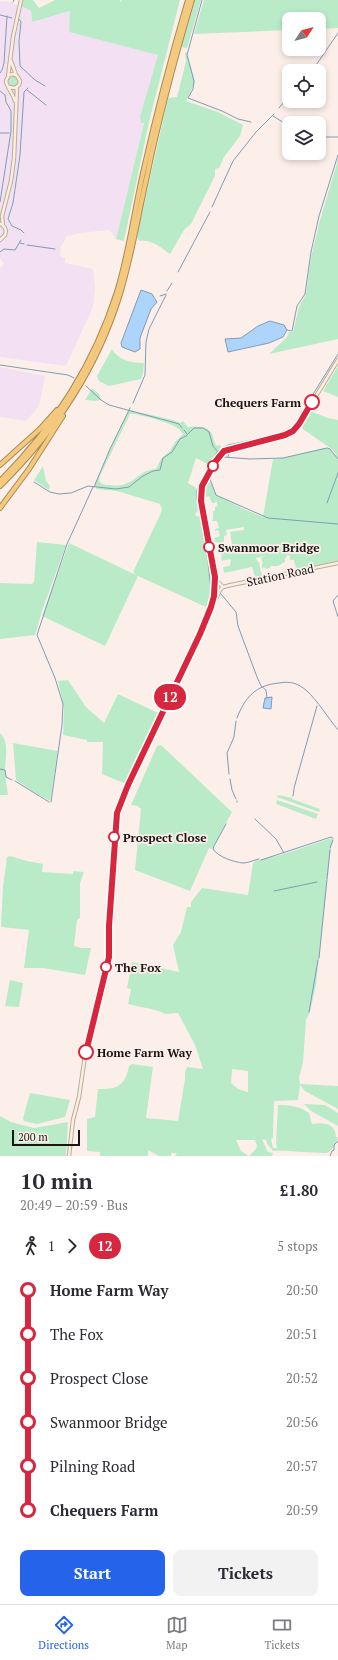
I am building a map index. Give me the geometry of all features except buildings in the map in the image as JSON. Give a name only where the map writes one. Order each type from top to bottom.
[{"type":"highway","points":[[0,481],[32,446],[75,387],[97,345],[117,292],[162,92],[188,0]]},
{"type":"highway","points":[[0,508],[53,434],[73,400],[100,346],[120,294],[168,86],[192,0]]},
{"type":"highway","points":[[0,465],[40,428],[75,387]]},
{"type":"highway","points":[[0,486],[31,454],[73,400]]},
{"type":"main road","points":[[16,105],[13,94],[6,83],[11,59],[12,37],[21,0]]},
{"type":"main road","points":[[0,240],[6,233],[2,225],[2,220],[14,158],[17,87],[20,81],[19,77],[16,75],[11,59]]},
{"type":"main road","points":[[8,77],[11,74],[16,75]]},
{"type":"main road","points":[[9,87],[17,87]]},
{"type":"main road","points":[[0,216],[4,210]]},
{"type":"main road","points":[[69,1156],[73,1120],[79,1097],[86,1049],[109,957],[109,926],[117,813],[128,785],[200,634],[214,596],[215,577],[203,515],[201,493],[202,486],[215,462],[224,451],[230,448],[285,435],[293,431],[299,424],[338,360]]},
{"type":"main road","name":"Station Road","points":[[223,587],[338,563]]},
{"type":"main road","points":[[211,607],[223,587],[219,584],[215,577]]},
{"type":"shaded area","points":[[0,1],[11,2],[31,11],[32,22],[71,11],[69,32],[160,55],[116,239],[110,230],[80,233],[67,236],[61,247],[60,256],[65,258],[65,263],[93,269],[95,288],[93,307],[66,366],[0,357],[0,269],[4,263],[0,259]]},
{"type":"shaded area","points":[[0,367],[45,376],[39,406],[26,421],[0,417]]},
{"type":"green space","points":[[23,0],[33,0],[39,8],[55,0],[120,0],[120,2],[122,0],[180,0],[149,122],[124,241],[116,239],[144,123],[141,123],[140,117],[158,55],[69,32],[70,11],[32,22],[31,11],[21,6]]},
{"type":"green space","points":[[195,0],[201,0],[187,48],[181,47]]},
{"type":"green space","points":[[204,0],[338,0],[338,28],[326,29],[326,12],[282,12],[282,30],[194,34]]},
{"type":"green space","points":[[187,52],[195,82],[186,101],[218,112],[243,125],[240,136],[224,157],[219,168],[215,169],[215,176],[191,224],[184,230],[170,254],[152,242],[139,241],[137,236],[168,98],[177,97],[186,61],[185,53]]},
{"type":"green space","points":[[11,76],[15,76],[17,77],[17,85],[11,86],[8,83],[8,79]]},
{"type":"green space","points":[[338,160],[338,339],[269,354],[286,338],[289,332],[293,332],[299,307],[306,294],[311,258],[320,220]]},
{"type":"green space","points":[[112,349],[118,356],[125,360],[144,363],[141,379],[109,386],[99,381],[97,376]]},
{"type":"green space","points":[[338,366],[338,397],[323,391]]},
{"type":"green space","points":[[92,388],[99,394],[101,400],[85,400]]},
{"type":"green space","points":[[129,410],[180,423],[183,421],[188,427],[208,429],[212,434],[216,445],[220,445],[223,450],[210,469],[208,468],[209,465],[196,458],[188,483],[196,488],[198,510],[195,515],[200,517],[211,575],[211,587],[206,607],[138,576],[105,646],[42,616],[69,543],[136,575],[133,572],[162,509],[160,504],[117,491],[96,489],[96,487],[94,487]],"holes":[[[130,414],[169,424],[180,430],[183,434],[175,442],[170,451],[161,459],[156,469],[144,472],[130,482],[118,486],[103,484],[99,481],[100,476]]]},
{"type":"green space","points":[[310,411],[338,420],[338,458],[333,450],[300,427]]},
{"type":"green space","points":[[324,448],[330,449],[338,459],[338,561],[296,569],[294,560],[290,560],[290,556],[287,555],[285,562],[278,566],[270,566],[270,568],[266,569],[264,567],[262,569],[263,564],[261,558],[265,556],[256,558],[259,562],[262,576],[255,577],[252,567],[224,573],[223,567],[230,566],[231,561],[230,559],[222,561],[221,556],[225,554],[221,555],[221,549],[219,548],[218,542],[215,542],[214,538],[220,536],[218,530],[215,531],[215,529],[219,528],[217,521],[212,521],[213,511],[215,511],[215,507],[218,506],[216,500],[215,503],[212,503],[209,496],[203,498],[204,487],[210,482],[208,479],[209,478],[216,495],[263,517],[273,459]],"holes":[[[244,527],[244,530],[230,532],[232,545],[225,546],[222,543],[224,541],[224,536],[227,535],[226,530]]]},
{"type":"green space","points":[[43,466],[46,481],[50,486],[49,490],[34,480]]},
{"type":"green space","points":[[37,542],[66,545],[35,635],[0,639],[0,583],[32,584],[34,582]]},
{"type":"green space","points":[[68,680],[86,707],[104,723],[118,694],[158,713],[126,784],[102,774],[103,742],[87,742],[87,740],[63,735],[64,708],[58,681]]},
{"type":"green space","points":[[0,733],[6,746],[5,773],[8,795],[0,795]]},
{"type":"green space","points":[[13,743],[58,751],[50,801],[16,780]]},
{"type":"green space","points":[[161,745],[232,812],[212,849],[209,848],[190,891],[135,870],[141,809],[138,806],[131,805],[157,746]]},
{"type":"green space","points":[[278,795],[292,798],[320,809],[319,812],[277,797]]},
{"type":"green space","points":[[277,800],[318,814],[316,819],[276,804]]},
{"type":"green space","points":[[332,838],[333,840],[327,879],[325,879],[327,882],[316,985],[310,1012],[306,1020],[303,1063],[299,1077],[300,1084],[338,1086],[338,1109],[305,1091],[300,1085],[298,1100],[274,1101],[273,1138],[271,1139],[273,1148],[277,1148],[278,1105],[290,1106],[298,1107],[309,1113],[312,1124],[320,1123],[331,1126],[334,1129],[336,1137],[338,1138],[334,1146],[327,1153],[273,1151],[267,1144],[266,1140],[262,1139],[268,1152],[273,1153],[272,1156],[249,1156],[175,1156],[177,1153],[171,1153],[171,1156],[159,1156],[148,1150],[148,1156],[100,1156],[100,1152],[87,1151],[87,1119],[95,1117],[98,1089],[111,1088],[120,1085],[125,1078],[129,1066],[132,1064],[153,1067],[146,1118],[178,1121],[187,1067],[203,1069],[195,1045],[178,1013],[165,1014],[153,1009],[128,1004],[131,989],[127,988],[132,962],[179,972],[173,945],[181,932],[187,907],[191,907],[191,902],[202,888],[248,895],[253,863],[255,861],[284,854]],"holes":[[[232,1069],[248,1071],[248,1092],[238,1089],[231,1083]],[[236,1140],[255,1140],[257,1146],[249,1156],[241,1151]]]},
{"type":"green space","points":[[10,856],[43,864],[42,872],[73,874],[73,871],[84,872],[80,883],[80,918],[77,920],[74,946],[91,948],[85,975],[43,968],[24,968],[29,930],[1,926],[3,887],[7,857]]},
{"type":"green space","points":[[10,980],[23,983],[19,1007],[5,1006]]},
{"type":"green space","points":[[30,1093],[70,1100],[65,1117],[37,1124],[24,1121],[23,1118]]},
{"type":"green space","points":[[304,1104],[325,1105],[338,1113],[338,1126],[311,1111]]},
{"type":"green space","points":[[0,1116],[11,1122],[34,1128],[68,1122],[66,1156],[0,1156]]},
{"type":"water","points":[[141,290],[152,294],[157,302],[151,309],[140,338],[140,349],[135,352],[122,347],[121,343]]},
{"type":"water","points":[[270,321],[284,325],[287,330],[283,337],[269,343],[228,352],[225,339],[241,338],[258,326]]},
{"type":"water","points":[[272,697],[271,709],[263,708],[265,698]]},
{"type":"waterway","points":[[202,0],[187,55],[194,81],[193,89],[188,98],[238,119],[251,122]]},
{"type":"waterway","points":[[0,15],[12,18]]},
{"type":"waterway","points":[[0,73],[4,63],[7,16]]},
{"type":"waterway","points":[[19,19],[21,22],[19,41],[20,66],[35,80],[45,86]]},
{"type":"waterway","points":[[317,64],[338,33]]},
{"type":"waterway","points":[[24,233],[12,226],[8,219],[13,203],[20,155],[24,92],[28,88]]},
{"type":"waterway","points":[[27,90],[46,105]]},
{"type":"waterway","points":[[0,91],[5,95],[6,102],[11,111],[11,131],[0,202]]},
{"type":"waterway","points":[[279,108],[282,104]]},
{"type":"waterway","points":[[212,207],[233,161],[256,132],[274,114]]},
{"type":"waterway","points":[[273,116],[282,122]]},
{"type":"waterway","points":[[0,133],[9,133]]},
{"type":"waterway","points":[[326,137],[338,137]]},
{"type":"waterway","points":[[287,330],[292,331],[297,306],[305,294],[311,252],[319,216],[338,155]]},
{"type":"waterway","points":[[178,272],[210,212]]},
{"type":"waterway","points":[[0,252],[4,249],[15,250],[21,240]]},
{"type":"waterway","points":[[20,243],[24,244]]},
{"type":"waterway","points":[[27,245],[55,249]]},
{"type":"waterway","points":[[167,291],[172,283]]},
{"type":"waterway","points":[[160,296],[166,294]]},
{"type":"waterway","points":[[133,403],[145,375],[146,342],[149,329],[166,295]]},
{"type":"waterway","points":[[211,590],[208,562],[197,500],[197,490],[217,452],[228,445],[278,434],[292,428],[338,354]]},
{"type":"waterway","points":[[0,365],[68,375],[74,378]]},
{"type":"waterway","points":[[86,386],[101,400],[109,405],[179,424],[182,428]]},
{"type":"waterway","points":[[94,487],[130,408]]},
{"type":"waterway","points":[[34,482],[50,492],[59,494],[71,493],[88,486],[116,489],[129,487],[143,476],[153,471],[160,470],[163,458],[172,452],[180,439],[186,436],[194,428],[203,428],[209,432],[213,446],[217,451]]},
{"type":"waterway","points":[[184,430],[187,434]]},
{"type":"waterway","points":[[228,457],[231,445]]},
{"type":"waterway","points":[[338,459],[330,449],[327,448],[283,458],[250,459],[223,457],[221,458],[210,479],[216,495],[268,518],[338,524]]},
{"type":"waterway","points":[[327,503],[338,473]]},
{"type":"waterway","points":[[51,802],[62,725],[63,704],[55,678],[37,635],[67,544],[93,487]]},
{"type":"waterway","points":[[221,594],[236,612],[238,626],[257,677],[261,686],[266,690],[267,698]]},
{"type":"waterway","points":[[338,595],[333,601],[338,617]]},
{"type":"waterway","points":[[237,718],[244,704],[252,693],[264,686],[283,682],[297,684],[307,691],[319,704],[338,730]]},
{"type":"waterway","points":[[294,788],[317,706]]},
{"type":"waterway","points":[[229,774],[227,753],[234,737],[236,721]]},
{"type":"waterway","points":[[0,769],[5,770],[6,777],[12,780]]},
{"type":"waterway","points":[[230,779],[232,790],[236,799]]},
{"type":"waterway","points":[[15,781],[49,802]]},
{"type":"waterway","points":[[293,796],[294,789]]},
{"type":"waterway","points":[[255,819],[276,839],[284,853]]},
{"type":"waterway","points":[[226,824],[214,846],[213,849],[215,852],[226,859],[243,863],[259,859]]},
{"type":"waterway","points":[[261,860],[331,837],[333,838]]},
{"type":"waterway","points":[[330,848],[333,840]]},
{"type":"waterway","points":[[319,958],[330,850]]},
{"type":"waterway","points":[[274,891],[317,882]]},
{"type":"waterway","points":[[309,1012],[318,960]]},
{"type":"waterway","points":[[330,1156],[334,1150],[334,1145],[338,1141]]},
{"type":"bus line","name":"12","points":[[86,1052],[109,957],[108,934],[117,813],[128,785],[200,634],[214,596],[215,577],[203,515],[201,501],[202,486],[215,462],[224,451],[285,435],[293,431],[312,402]]},
{"type":"place","name":"Chequers Farm","points":[[312,402]]},
{"type":"place","name":"Swanmoor Bridge","points":[[209,547]]},
{"type":"place","name":"Prospect Close","points":[[114,837]]},
{"type":"place","name":"The Fox","points":[[106,967]]},
{"type":"place","name":"Home Farm Way","points":[[86,1052]]}]
